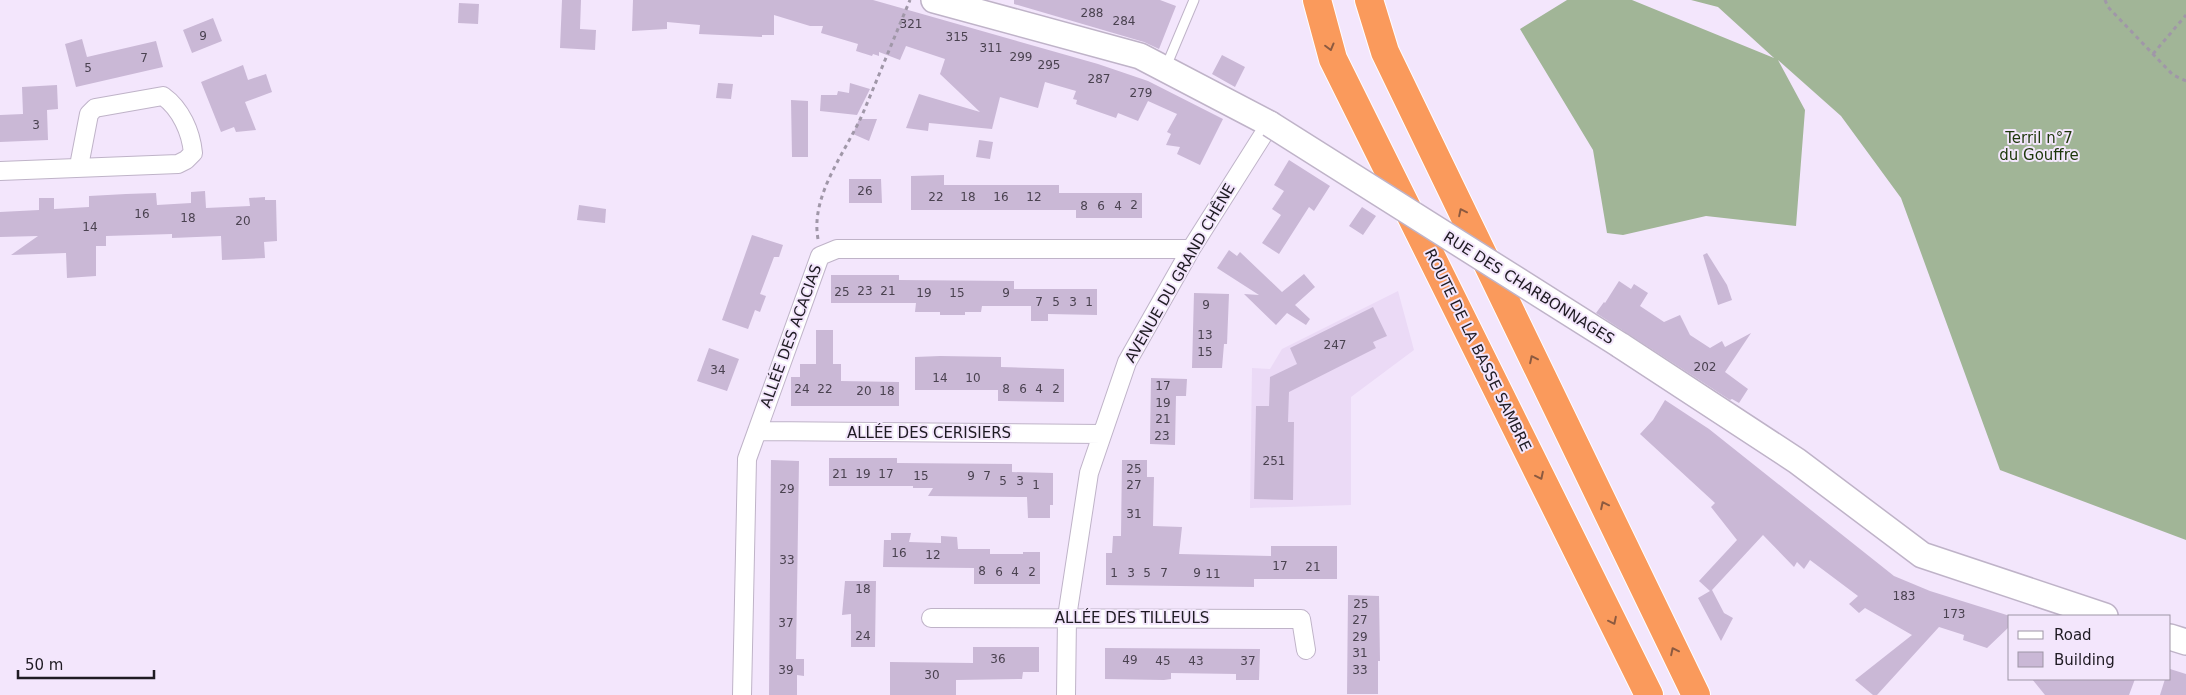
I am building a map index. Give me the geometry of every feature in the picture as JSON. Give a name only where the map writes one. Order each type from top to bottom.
[{"type":"highway","name":"ROUTE DE LA BASSE SAMBRE","points":[[1318,0],[1333,59],[1649,695]]},
{"type":"highway","points":[[1369,0],[1384,52],[1696,695]]},
{"type":"street","name":"RUE DES CHARBONNAGES","points":[[936,0],[1140,56],[1270,124],[1620,345],[1797,460],[1922,554],[2102,615]]},
{"type":"street","points":[[0,171],[80,166],[178,164],[186,160],[193,153],[192,142],[181,115],[171,101],[163,96],[95,108],[89,114],[80,166]]},
{"type":"street","name":"AVENUE DU GRAND CHÊNE","points":[[1066,695],[1067,617],[1089,473],[1126,362],[1191,249],[1270,124]]},
{"type":"street","name":"ALLÉE DES ACACIAS","points":[[742,695],[747,459],[820,256],[837,249],[1191,249]]},
{"type":"street","name":"ALLÉE DES CERISIERS","points":[[757,431],[1102,434]]},
{"type":"street","name":"ALLÉE DES TILLEULS","points":[[930,618],[1301,619],[1306,650]]},
{"type":"street","points":[[2171,637],[2186,642]]},
{"type":"lane","points":[[1165,69],[1194,0]]},
{"type":"path","points":[[820,256],[815,225],[828,180],[862,115],[910,0]]},
{"type":"path","points":[[2105,0],[2108,7],[2173,76],[2186,81]]},
{"type":"path","points":[[2153,54],[2186,15]]},
{"type":"shaded area","points":[[1398,291],[1414,350],[1351,397],[1351,505],[1250,508],[1252,368],[1270,369],[1282,349]]},
{"type":"green space","name":"Terril n°7 du Gouffre","points":[[1567,0],[1632,0],[1774,58],[1718,7],[1691,0],[2186,0],[2186,540],[2000,470],[1901,198],[1841,116],[1778,60],[1805,110],[1796,226],[1706,216],[1623,235],[1607,233],[1593,150],[1520,29]]},
{"type":"building","points":[[562,0],[581,0],[580,29],[596,30],[595,50],[560,48]]},
{"type":"building","points":[[633,0],[873,0],[1098,64],[1148,81],[1223,119],[1200,165],[1177,154],[1180,147],[1166,145],[1171,134],[1167,132],[1177,114],[1148,101],[1138,121],[1118,113],[1116,118],[1076,104],[1077,100],[1073,99],[1076,91],[1045,82],[1038,108],[1000,97],[992,129],[929,123],[928,131],[906,128],[919,94],[980,112],[940,74],[945,59],[906,46],[900,60],[879,52],[879,56],[873,54],[872,56],[856,51],[858,44],[821,33],[823,26],[810,26],[774,15],[774,35],[762,35],[762,37],[699,34],[700,25],[667,22],[667,29],[632,31]]},
{"type":"building","points":[[1014,0],[1160,0],[1176,6],[1159,49],[1144,42],[1014,4]]},
{"type":"building","points":[[459,3],[479,4],[478,24],[458,23]]},
{"type":"building","points":[[213,18],[222,41],[192,53],[183,30]]},
{"type":"building","points":[[82,39],[87,57],[156,41],[163,67],[76,87],[65,44]]},
{"type":"building","points":[[1222,55],[1245,67],[1235,87],[1212,74]]},
{"type":"building","points":[[243,65],[248,80],[266,74],[272,92],[245,102],[256,130],[236,132],[234,127],[221,132],[201,82]]},
{"type":"building","points":[[718,83],[733,84],[731,99],[716,98]]},
{"type":"building","points":[[850,83],[870,89],[857,115],[820,111],[821,95],[837,95],[838,91],[849,93]]},
{"type":"building","points":[[57,85],[58,109],[47,110],[48,140],[0,142],[0,115],[23,114],[22,87]]},
{"type":"building","points":[[791,100],[808,101],[808,157],[792,157]]},
{"type":"building","points":[[859,119],[877,119],[869,141],[853,134]]},
{"type":"building","points":[[979,140],[993,142],[990,159],[976,157]]},
{"type":"building","points":[[1289,160],[1330,186],[1314,211],[1309,207],[1279,254],[1262,243],[1281,215],[1272,209],[1284,191],[1274,185]]},
{"type":"building","points":[[944,175],[944,185],[1059,185],[1059,193],[1142,193],[1142,218],[1076,218],[1076,210],[911,210],[911,176]]},
{"type":"building","points":[[849,179],[881,179],[882,203],[849,203]]},
{"type":"building","points":[[205,191],[206,208],[250,206],[249,198],[265,197],[265,200],[276,200],[277,241],[264,242],[265,258],[222,260],[221,236],[172,238],[172,234],[106,236],[106,246],[96,246],[96,276],[67,278],[66,253],[11,255],[38,236],[0,237],[0,212],[39,210],[39,198],[54,198],[54,209],[89,207],[89,196],[156,193],[157,205],[191,203],[191,192]]},
{"type":"building","points":[[579,205],[606,209],[605,223],[577,220]]},
{"type":"building","points":[[1362,207],[1376,216],[1363,235],[1349,226]]},
{"type":"building","points":[[752,235],[783,245],[779,257],[774,257],[760,294],[766,296],[760,312],[755,310],[748,329],[722,320]]},
{"type":"building","points":[[1229,250],[1237,256],[1240,252],[1282,292],[1304,274],[1315,287],[1295,305],[1310,319],[1306,325],[1287,313],[1276,325],[1244,294],[1259,295],[1217,268]]},
{"type":"building","points":[[1707,253],[1727,285],[1732,300],[1718,305],[1703,255]]},
{"type":"building","points":[[831,275],[899,275],[899,280],[1014,281],[1014,289],[1097,289],[1097,315],[1048,314],[1048,321],[1031,321],[1031,306],[982,306],[981,312],[965,312],[965,315],[940,315],[940,312],[915,312],[916,303],[831,303]]},
{"type":"building","points":[[1619,281],[1631,289],[1634,284],[1648,293],[1640,306],[1664,322],[1680,315],[1690,335],[1710,348],[1722,341],[1725,347],[1751,333],[1725,372],[1748,389],[1739,403],[1732,399],[1730,400],[1596,313]]},
{"type":"building","points":[[1194,293],[1229,294],[1227,344],[1224,344],[1222,368],[1192,368]]},
{"type":"building","points":[[1373,307],[1387,336],[1373,342],[1376,348],[1289,392],[1288,422],[1294,422],[1293,500],[1254,499],[1256,406],[1269,406],[1270,377],[1297,364],[1290,348]]},
{"type":"building","points":[[816,330],[833,330],[833,364],[841,364],[841,381],[899,382],[899,406],[791,406],[791,377],[800,377],[800,364],[816,364]]},
{"type":"building","points":[[709,348],[739,359],[727,391],[697,381]]},
{"type":"building","points":[[915,357],[1001,357],[1001,367],[1064,369],[1064,402],[998,401],[998,390],[915,390]]},
{"type":"building","points":[[1151,378],[1187,379],[1186,396],[1176,396],[1175,445],[1150,444]]},
{"type":"building","points":[[1665,400],[1709,429],[1894,576],[1930,591],[2008,615],[2008,628],[1987,648],[1963,640],[1964,635],[1939,627],[1877,695],[1873,695],[1855,680],[1912,635],[1865,608],[1859,613],[1849,604],[1858,596],[1810,560],[1804,569],[1797,562],[1794,567],[1763,535],[1712,590],[1724,613],[1733,618],[1721,641],[1698,598],[1710,591],[1699,581],[1737,540],[1711,507],[1715,503],[1640,434],[1653,420]]},
{"type":"building","points":[[829,458],[897,458],[897,463],[1012,464],[1012,472],[1053,473],[1053,505],[1050,505],[1050,518],[1028,518],[1027,497],[928,496],[933,488],[913,488],[913,486],[829,486]]},
{"type":"building","points":[[771,460],[799,461],[796,659],[804,659],[804,676],[797,675],[797,695],[769,695]]},
{"type":"building","points":[[1122,460],[1147,460],[1147,477],[1154,477],[1153,526],[1182,527],[1179,554],[1271,556],[1271,546],[1337,546],[1337,579],[1254,579],[1254,587],[1106,585],[1106,553],[1112,553],[1113,536],[1121,536]]},
{"type":"building","points":[[891,533],[911,533],[909,542],[941,543],[941,536],[957,537],[958,549],[990,549],[990,554],[1040,552],[1040,584],[974,584],[974,568],[883,567],[884,540],[891,540]]},
{"type":"building","points":[[845,581],[876,581],[875,647],[851,647],[851,614],[842,615]]},
{"type":"building","points":[[1348,595],[1379,596],[1380,661],[1378,661],[1378,694],[1347,694]]},
{"type":"building","points":[[973,647],[1039,647],[1039,672],[1023,672],[1022,679],[956,680],[956,695],[890,695],[890,662],[973,663]]},
{"type":"building","points":[[1105,648],[1260,649],[1259,680],[1236,680],[1236,674],[1171,673],[1171,679],[1164,680],[1105,679]]},
{"type":"building","points":[[2171,669],[2186,674],[2186,695],[2160,695],[2165,680],[2171,680]]},
{"type":"building","points":[[2033,680],[2135,680],[2129,695],[2045,695]]}]
